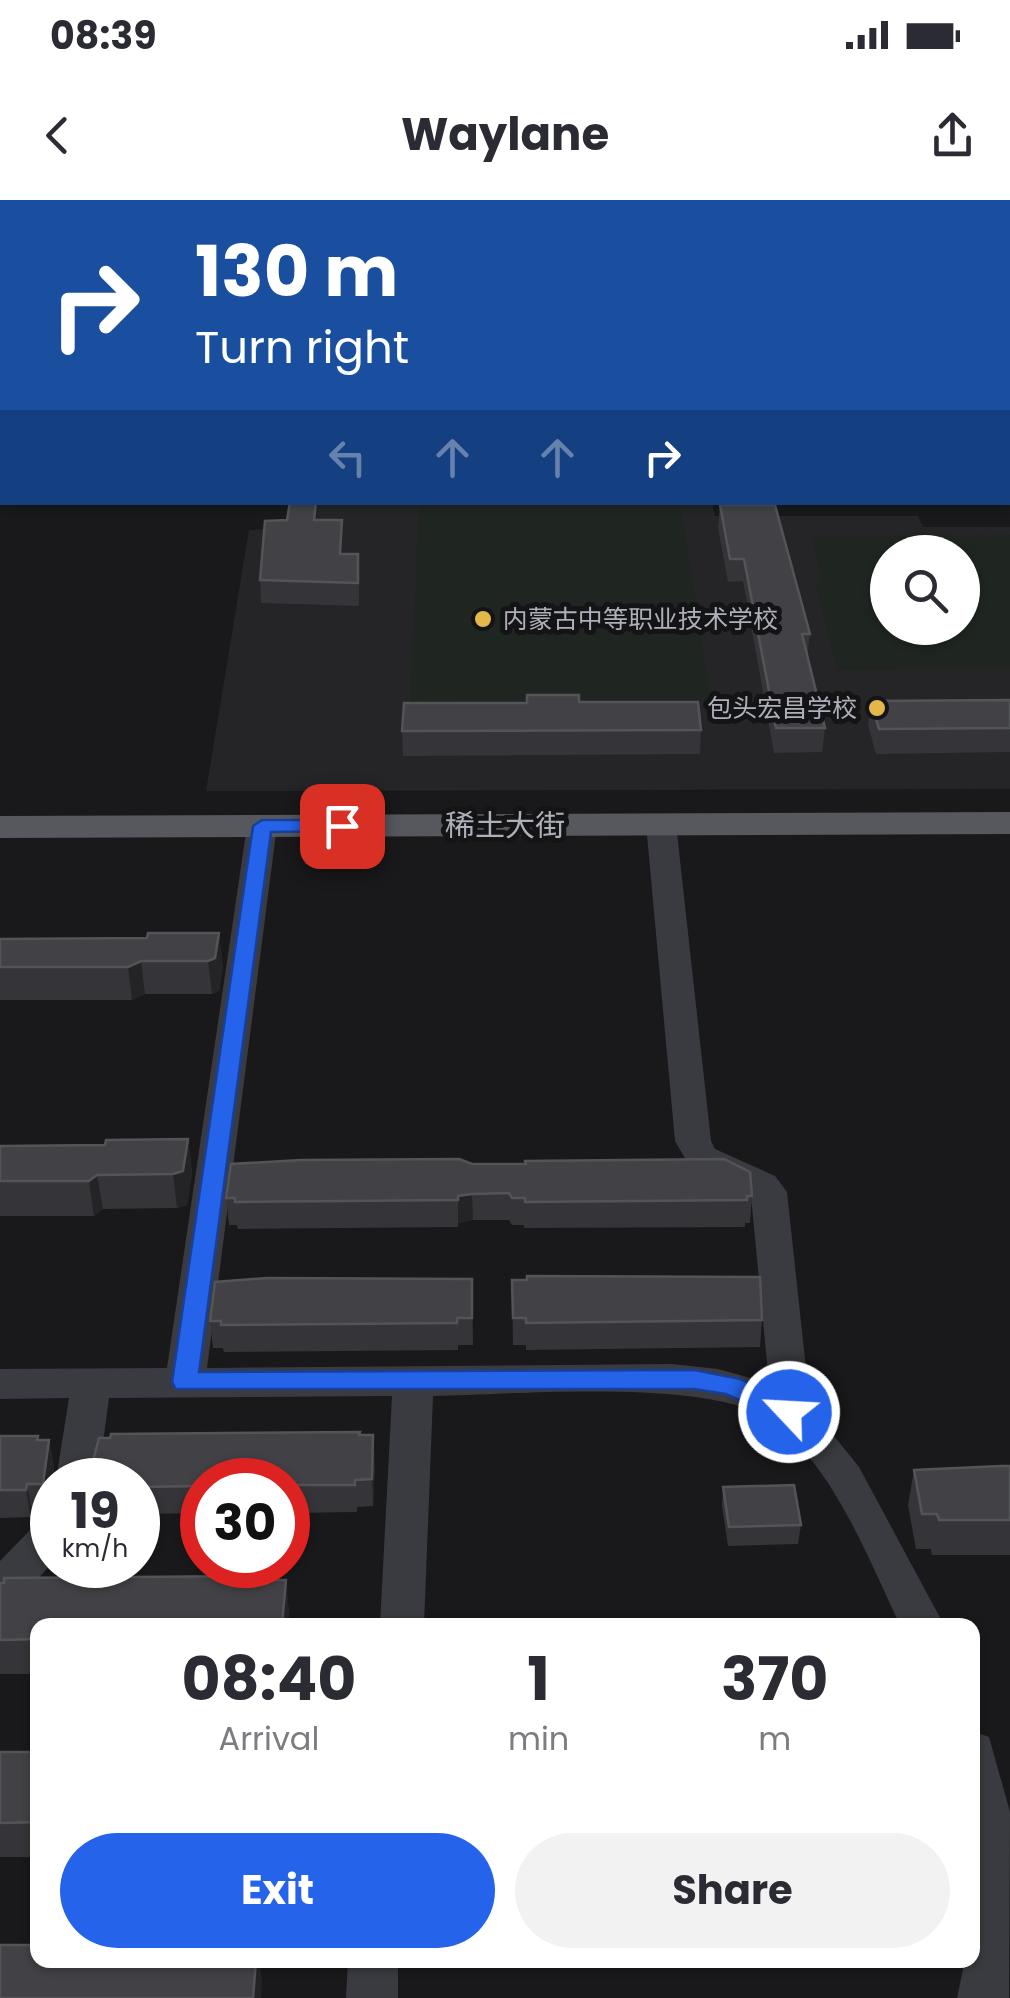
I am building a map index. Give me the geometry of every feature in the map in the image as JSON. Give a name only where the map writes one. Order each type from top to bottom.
[{"type":"main road","name":"稀土大街","points":[[0,811],[1010,807]]},
{"type":"main road","name":"稀土大街","points":[[0,827],[1010,823]]},
{"type":"street","points":[[661,824],[694,1141],[702,1157],[762,1184],[769,1192],[791,1400],[789,1412]]},
{"type":"street","points":[[185,1382],[262,826]]},
{"type":"street","points":[[0,1384],[694,1379],[731,1386],[789,1412],[813,1434],[844,1480],[919,1618]]},
{"type":"street","points":[[402,1618],[412,1382]]},
{"type":"street","points":[[80,1458],[91,1383]]},
{"type":"street","points":[[0,1590],[30,1558]]},
{"type":"street","points":[[980,1785],[990,1827],[990,1948],[982,1998]]},
{"type":"street","points":[[372,1998],[373,1968]]},
{"type":"shaded area","name":"内蒙古中等职业技术学校","points":[[290,505],[713,505],[715,516],[918,516],[923,527],[1010,527],[1010,789],[206,791],[249,530],[287,528]]},
{"type":"shaded area","points":[[681,506],[711,701],[410,702],[419,507]]},
{"type":"shaded area","points":[[980,535],[1010,535],[1010,669],[837,670],[815,583],[823,582],[811,537],[870,536],[870,645],[980,645]]},
{"type":"building","points":[[290,505],[316,505],[314,520],[342,520],[340,554],[358,554],[358,583],[260,580],[265,521],[287,520]]},
{"type":"building","points":[[720,505],[775,505],[810,634],[802,634],[825,728],[776,728],[744,559],[730,559]]},
{"type":"building","points":[[527,695],[579,695],[579,702],[698,702],[701,730],[402,731],[404,703],[527,703]]},
{"type":"building","points":[[1010,700],[1010,728],[879,729],[871,701]]},
{"type":"building","points":[[148,933],[219,933],[215,958],[141,961],[128,967],[0,967],[0,939],[147,938]]},
{"type":"building","points":[[188,1139],[183,1171],[173,1174],[97,1175],[89,1181],[0,1181],[0,1146]]},
{"type":"building","points":[[459,1159],[472,1164],[526,1164],[525,1161],[724,1159],[750,1172],[752,1196],[747,1196],[747,1200],[525,1202],[525,1198],[512,1198],[509,1193],[472,1194],[458,1196],[458,1200],[235,1202],[235,1198],[226,1198],[231,1164]]},
{"type":"building","points":[[527,1276],[760,1277],[762,1320],[526,1323],[526,1318],[513,1318],[512,1280],[527,1280]]},
{"type":"building","points":[[267,1278],[472,1279],[472,1318],[457,1318],[457,1323],[221,1325],[221,1321],[210,1321],[215,1282]]},
{"type":"building","points":[[360,1432],[359,1435],[373,1435],[372,1479],[355,1480],[355,1485],[310,1485],[310,1458],[180,1458],[180,1486],[160,1487],[160,1458],[94,1458],[99,1438],[110,1438],[111,1434]]},
{"type":"building","points":[[0,1436],[38,1436],[37,1440],[49,1440],[47,1458],[30,1458],[30,1484],[26,1490],[0,1490]]},
{"type":"building","points":[[1010,1466],[1010,1520],[939,1520],[937,1514],[922,1514],[914,1470]]},
{"type":"building","points":[[794,1485],[801,1525],[729,1527],[723,1487]]},
{"type":"building","points":[[160,1577],[180,1577],[180,1588],[285,1588],[283,1618],[30,1618],[30,1639],[0,1640],[0,1583],[4,1583],[4,1578],[30,1578],[30,1588],[160,1588]]},
{"type":"building","points":[[0,1752],[30,1752],[30,1822],[0,1823]]},
{"type":"building","points":[[0,1945],[30,1945],[30,1968],[255,1968],[253,1998],[0,1998]]},
{"type":"place","name":"内蒙古中等职业技术学校","points":[[483,619]]},
{"type":"place","name":"包头宏昌学校","points":[[877,708]]},
{"type":"route","points":[[342,826],[262,826],[185,1382],[694,1379],[731,1386],[789,1412]]}]
